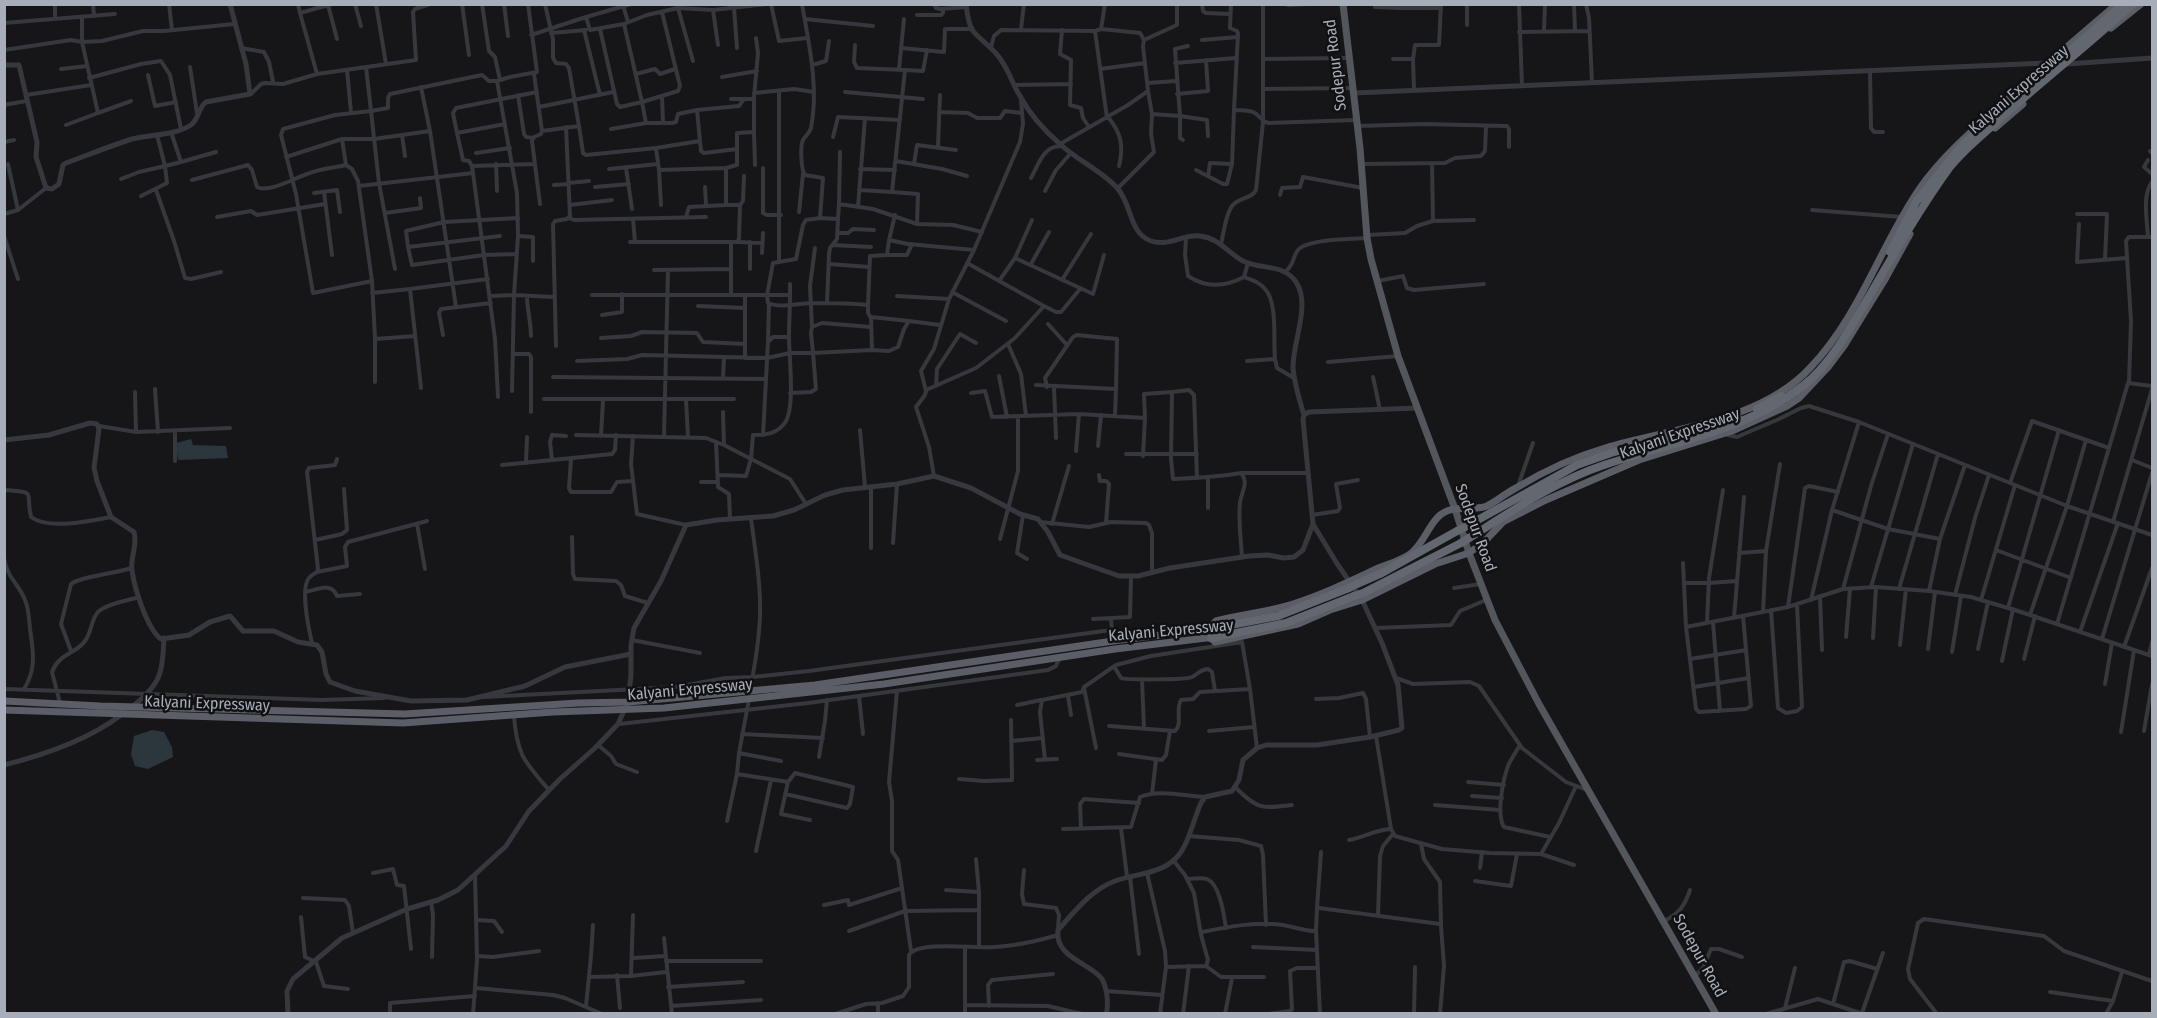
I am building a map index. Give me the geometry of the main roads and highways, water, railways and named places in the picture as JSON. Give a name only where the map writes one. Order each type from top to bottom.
[{"type":"highway","name":"Kalyani Expressway","points":[[1455,509],[1488,506],[1518,487],[1578,456],[1647,436],[1703,424],[1747,410],[1786,389],[1810,369],[1840,333],[1903,217],[1921,188],[1949,154],[2046,63],[2117,4]]},
{"type":"highway","points":[[1352,584],[1382,573],[1577,465],[1611,453],[1745,416],[1787,393],[1805,379],[1842,335],[1878,274],[1916,202],[1963,144],[2123,4]]},
{"type":"highway","points":[[1211,638],[1286,623],[1360,596],[1461,543],[1551,488],[1603,466],[1747,420],[1776,405],[1807,383],[1839,346],[1919,211],[1952,165],[2041,83],[2133,4]]},
{"type":"highway","name":"Kalyani Expressway","points":[[1360,596],[1435,564],[1469,553],[1483,543],[1503,522],[1546,500],[1639,460],[1723,434],[1775,412],[1799,398],[1844,346],[1913,228],[1957,164],[2067,64],[2141,4]]},
{"type":"highway","points":[[1209,629],[1278,616],[1319,601],[1411,553],[1424,539],[1438,517],[1455,509]]},
{"type":"highway","name":"Kalyani Expressway","points":[[4,710],[122,711],[403,723],[514,716],[815,685],[1209,629]]},
{"type":"highway","name":"Kalyani Expressway","points":[[750,692],[874,686],[1060,657],[1211,638]]},
{"type":"highway","name":"Kalyani Expressway","points":[[4,701],[122,711],[132,707],[405,714],[578,703],[626,706]]},
{"type":"main road","name":"Sodepur Road","points":[[1343,4],[1351,58],[1368,237],[1378,281],[1398,356],[1469,553],[1495,620],[1539,704],[1716,1014]]}]
